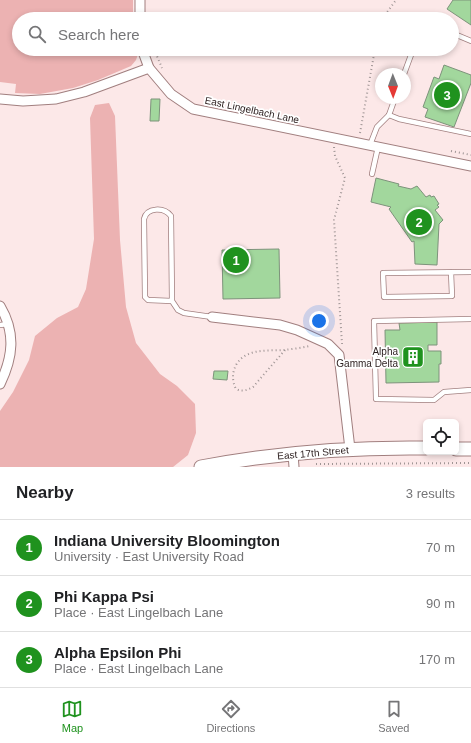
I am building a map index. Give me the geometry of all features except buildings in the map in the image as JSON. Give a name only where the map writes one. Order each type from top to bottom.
[{"type":"main road","name":"East 17th Street","points":[[201,467],[293,461],[350,449],[423,448]]},
{"type":"main road","points":[[459,449],[471,449]]},
{"type":"street","points":[[140,0],[140,12]]},
{"type":"street","name":"East Lingelbach Lane","points":[[145,56],[149,68],[170,94],[193,109],[471,166]]},
{"type":"street","points":[[0,100],[23,101],[56,99],[84,92],[149,68]]},
{"type":"street","points":[[0,306],[5,314],[4,324],[12,349],[4,368],[0,384]]},
{"type":"street","points":[[212,317],[280,325],[297,330],[328,344],[339,355],[350,449]]},
{"type":"lane","points":[[459,36],[471,40]]},
{"type":"lane","points":[[406,68],[411,56]]},
{"type":"lane","points":[[372,174],[377,127],[389,115],[393,104]]},
{"type":"lane","points":[[389,115],[399,119],[471,134]]},
{"type":"lane","points":[[172,301],[151,301],[145,297],[144,219],[147,212],[151,210],[164,210],[171,216],[172,301],[178,310],[184,313],[212,317]]},
{"type":"lane","points":[[451,272],[452,296],[384,297],[384,273],[451,272],[471,272]]},
{"type":"lane","points":[[471,319],[374,322],[376,400],[434,400],[444,392],[471,390]]},
{"type":"path","points":[[387,12],[396,0]]},
{"type":"path","points":[[157,56],[163,69]]},
{"type":"path","points":[[353,132],[360,133],[374,56]]},
{"type":"path","points":[[335,138],[335,156],[345,178],[334,220],[342,344],[339,355]]},
{"type":"path","points":[[448,151],[471,155]]},
{"type":"path","points":[[285,350],[254,387],[240,391],[236,389],[233,382],[234,370],[240,360],[250,353],[328,344]]},
{"type":"path","points":[[315,464],[471,462]]},
{"type":"shaded area","points":[[0,0],[471,0],[471,467],[0,467]]},
{"type":"shaded area","points":[[0,0],[133,0],[133,12],[12,12],[12,56],[137,56],[131,66],[98,80],[73,88],[40,94],[15,93],[16,84],[0,82]]},
{"type":"shaded area","points":[[109,103],[115,116],[120,240],[126,307],[136,343],[160,374],[177,386],[195,404],[196,433],[188,455],[173,467],[0,467],[0,411],[13,392],[29,360],[35,336],[57,318],[78,307],[86,289],[94,239],[90,118],[95,105]]},
{"type":"place","name":"Alpha Epsilon Phi","points":[[447,95]]},
{"type":"place","name":"Phi Kappa Psi","points":[[419,222]]},
{"type":"place","name":"Indiana University Bloomington","points":[[236,260]]},
{"type":"place","name":"Alpha Gamma Delta","points":[[413,357]]}]
